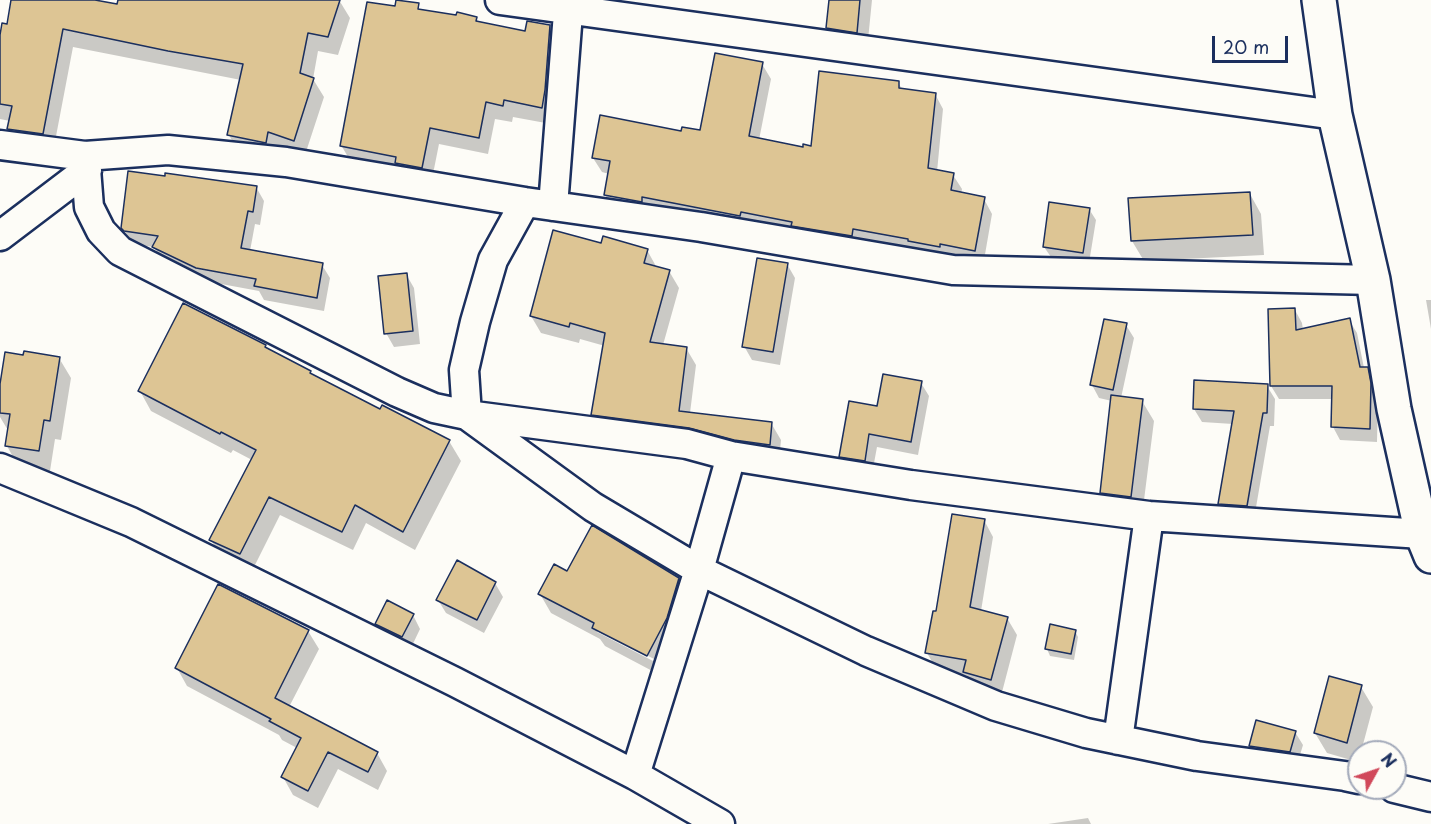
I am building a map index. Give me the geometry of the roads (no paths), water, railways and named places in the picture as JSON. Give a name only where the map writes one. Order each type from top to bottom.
[{"type":"street","points":[[500,0],[568,5],[1335,114]]},
{"type":"street","points":[[86,163],[89,207],[101,231],[120,251],[397,392],[434,408],[467,415],[687,444],[731,456],[911,485],[1149,516],[1426,545],[1394,409],[1372,280],[1335,114],[1319,0]]},
{"type":"street","points":[[553,206],[568,5]]},
{"type":"street","points":[[0,145],[86,163],[168,150],[286,162],[525,202],[701,227],[953,270],[1372,280]]},
{"type":"street","points":[[0,236],[86,163]]},
{"type":"street","points":[[467,415],[464,370],[475,322],[494,260],[525,202]]},
{"type":"street","points":[[467,415],[593,507],[699,570],[866,651],[996,706],[1086,733],[1197,756],[1347,777]]},
{"type":"street","points":[[635,775],[699,570],[731,456]]},
{"type":"street","points":[[0,468],[131,522],[454,682],[635,775],[720,824]]},
{"type":"street","points":[[1118,740],[1149,516]]},
{"type":"street","points":[[1407,791],[1431,797]]}]
